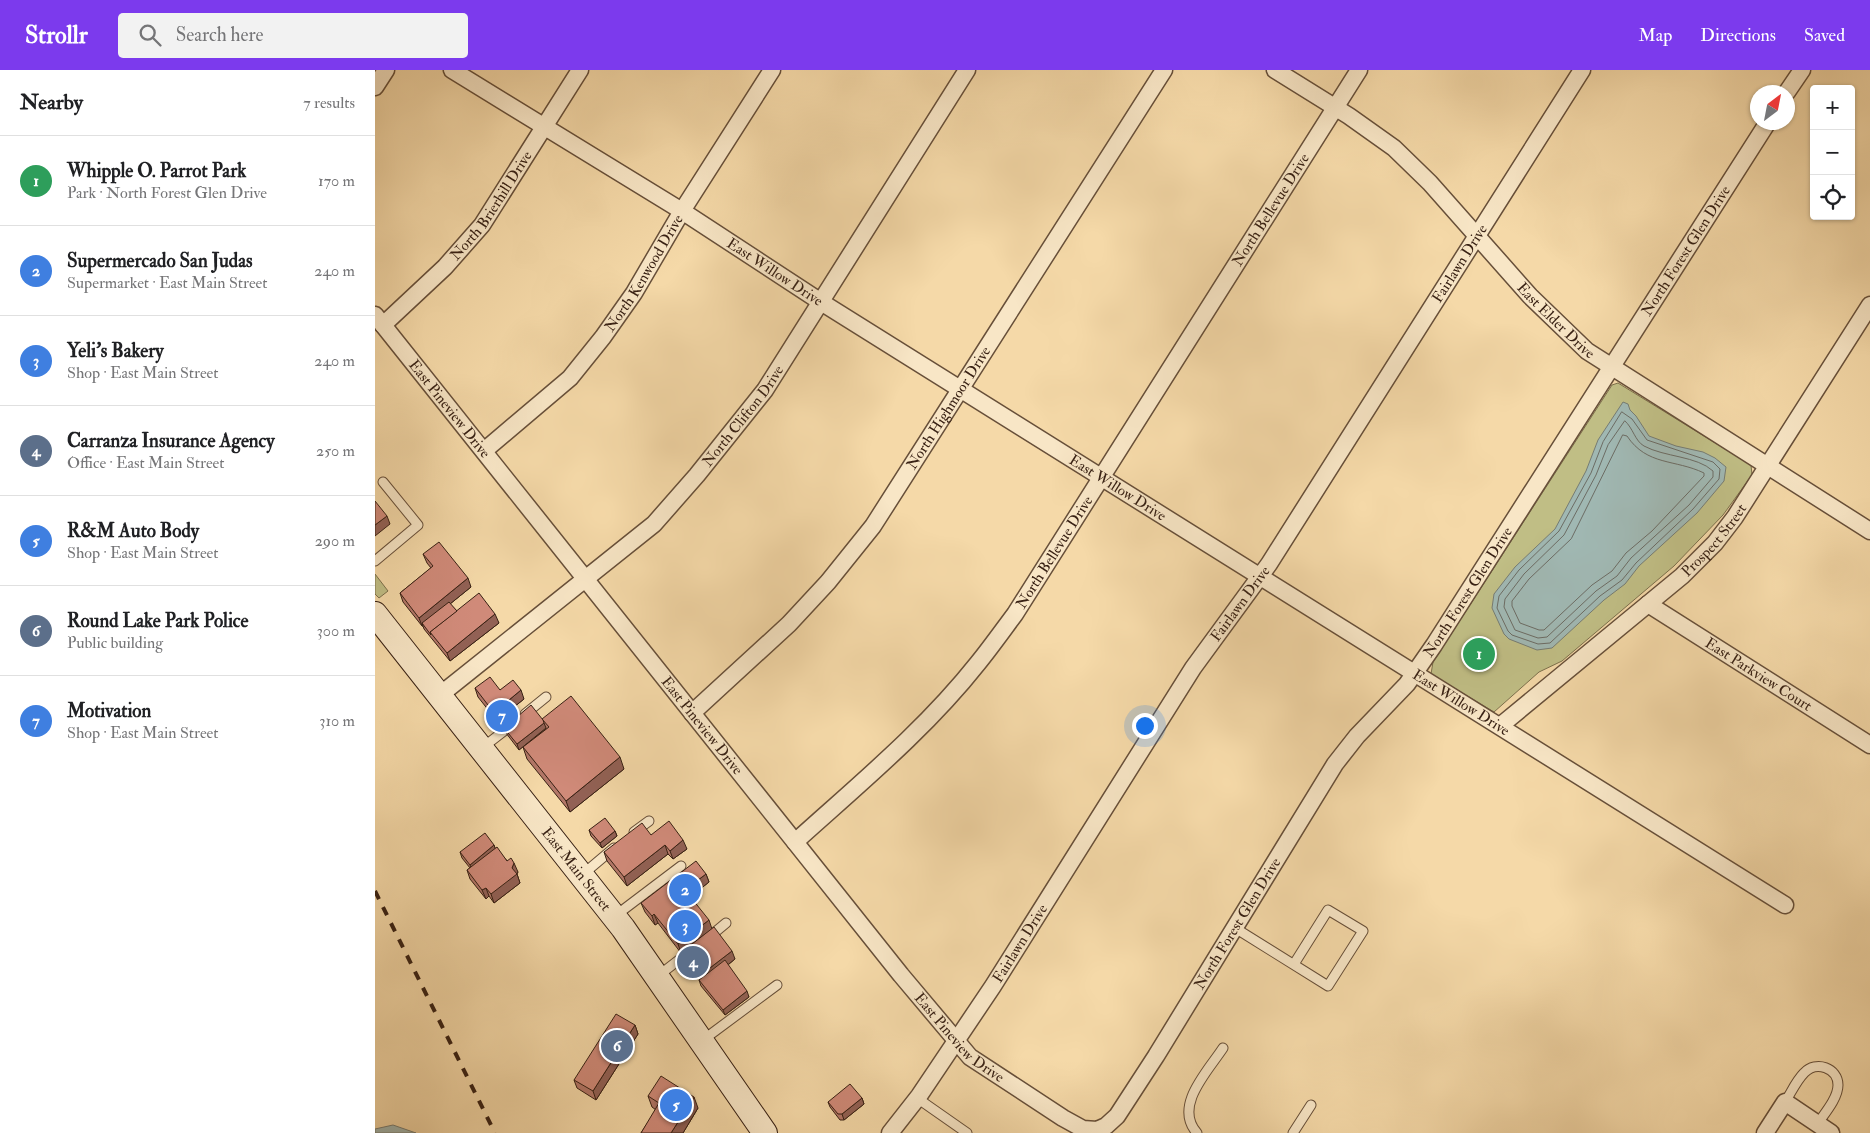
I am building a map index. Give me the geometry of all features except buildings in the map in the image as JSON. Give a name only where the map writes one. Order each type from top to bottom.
[{"type":"main road","name":"East Main Street","points":[[375,614],[614,916],[703,1040],[765,1133]]},
{"type":"street","points":[[375,87],[386,70]]},
{"type":"street","name":"East Willow Drive","points":[[451,70],[681,211],[821,302],[1785,905]]},
{"type":"street","name":"North Brierhill Drive","points":[[379,320],[445,267],[482,225],[579,70]]},
{"type":"street","name":"North Kenwood Drive","points":[[485,450],[570,378],[603,337],[634,293],[681,211],[772,70]]},
{"type":"street","name":"North Clifton Drive","points":[[440,695],[653,524],[697,475],[765,390],[967,70]]},
{"type":"street","name":"North Highmoor Drive","points":[[692,713],[789,624],[828,582],[873,526],[1164,70]]},
{"type":"street","name":"East Elder Drive","points":[[1275,70],[1394,148],[1430,183],[1537,303],[1587,351],[1870,531]]},
{"type":"street","name":"North Bellevue Drive","points":[[795,842],[897,750],[978,664],[1015,614],[1359,70]]},
{"type":"street","name":"Fairlawn Drive","points":[[890,1133],[917,1098],[993,986],[1193,668],[1260,576],[1478,237],[1582,70]]},
{"type":"street","points":[[1792,85],[1802,70]]},
{"type":"street","name":"North Forest Glen Drive","points":[[1052,1112],[1083,1129],[1097,1132],[1117,1116],[1157,1056],[1335,764],[1357,736],[1415,673],[1763,130]]},
{"type":"street","name":"Prospect Street","points":[[1500,726],[1682,576],[1715,543],[1768,466],[1870,305]]},
{"type":"street","name":"East Pineview Drive","points":[[379,320],[485,450],[901,975],[970,1057],[1052,1112]]},
{"type":"street","name":"East Parkview Court","points":[[1649,604],[1870,745]]},
{"type":"street","points":[[1765,1133],[1785,1102],[1825,1128]]},
{"type":"lane","points":[[375,561],[418,525],[383,482]]},
{"type":"lane","points":[[482,748],[546,697]]},
{"type":"lane","points":[[582,875],[649,821]]},
{"type":"lane","points":[[614,916],[681,866]]},
{"type":"lane","points":[[1235,928],[1293,964],[1329,986],[1363,931],[1328,910],[1293,964]]},
{"type":"lane","points":[[658,976],[727,923]]},
{"type":"lane","points":[[703,1040],[777,985]]},
{"type":"lane","points":[[1197,1133],[1187,1116],[1189,1100],[1223,1048]]},
{"type":"lane","points":[[1785,1102],[1808,1070],[1819,1066],[1830,1069],[1837,1078],[1837,1090],[1825,1128]]},
{"type":"lane","points":[[917,1098],[967,1133]]},
{"type":"lane","points":[[1293,1133],[1311,1105]]},
{"type":"shaded area","points":[[1618,383],[1751,465],[1752,475],[1723,515],[1674,566],[1562,661],[1539,672],[1494,712],[1431,674],[1433,662],[1612,385]]},
{"type":"shaded area","points":[[375,574],[388,591],[379,598],[375,594]]},
{"type":"water","points":[[1623,402],[1628,404],[1630,410],[1649,436],[1676,446],[1703,452],[1715,458],[1726,467],[1724,481],[1697,513],[1639,566],[1625,584],[1604,600],[1552,648],[1537,650],[1509,639],[1504,634],[1492,608],[1494,594],[1515,567],[1555,529],[1586,471],[1598,440]]},
{"type":"water","points":[[393,1125],[416,1133],[375,1133],[375,1129]]},
{"type":"railway","points":[[375,891],[495,1133]]},
{"type":"place","name":"Whipple O. Parrot Park","points":[[1479,654]]},
{"type":"place","name":"Motivation","points":[[502,716]]},
{"type":"place","name":"Supermercado San Judas","points":[[685,890]]},
{"type":"place","name":"Yeli's Bakery","points":[[685,926]]},
{"type":"place","name":"Carranza Insurance Agency","points":[[693,962]]},
{"type":"place","name":"Round Lake Park Police","points":[[617,1046]]},
{"type":"place","name":"R&M Auto Body","points":[[676,1105]]}]
